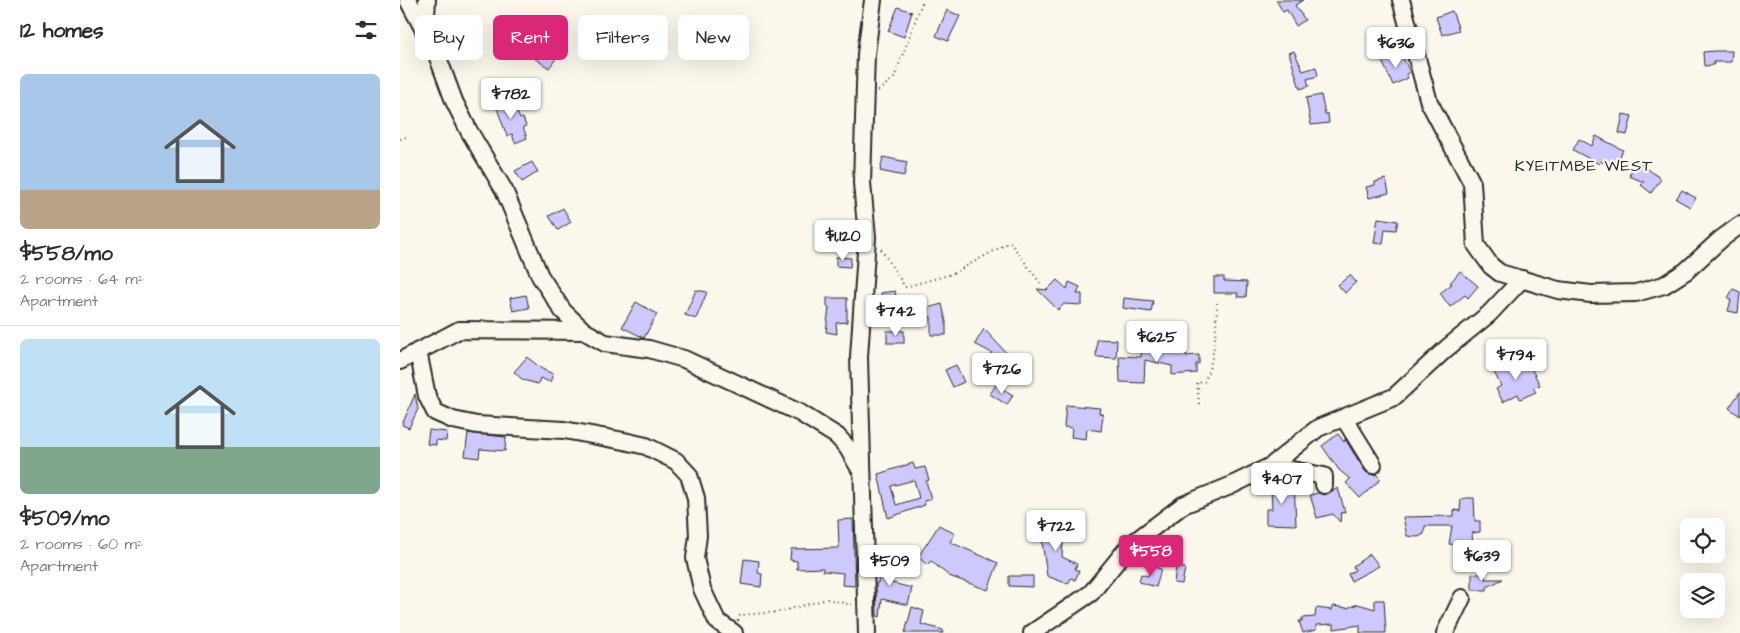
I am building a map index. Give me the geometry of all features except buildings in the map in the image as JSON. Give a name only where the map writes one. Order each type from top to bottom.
[{"type":"street","points":[[408,0],[416,15]]},
{"type":"street","points":[[426,15],[427,0]]},
{"type":"street","points":[[867,633],[859,357],[867,237],[862,183],[866,54],[873,0]]},
{"type":"street","points":[[1402,0],[1429,102],[1472,183],[1476,246],[1491,266],[1500,273],[1558,290],[1591,294],[1636,293],[1664,286],[1686,271],[1721,239],[1740,225]]},
{"type":"street","points":[[439,60],[454,101],[469,132],[508,199],[540,276],[563,311],[584,331],[605,343],[649,349],[684,359],[800,414],[837,436],[847,447],[862,471]]},
{"type":"street","points":[[1500,273],[1507,296]]},
{"type":"street","points":[[1032,633],[1091,593],[1129,546],[1182,505],[1230,486],[1271,466],[1318,428],[1394,397],[1507,296],[1522,279]]},
{"type":"street","points":[[400,360],[459,330],[584,331]]},
{"type":"street","points":[[418,351],[427,396],[435,412],[454,420],[514,428],[564,430],[624,440],[646,446],[676,461],[689,475],[696,498],[698,536],[695,558],[702,589],[717,621],[734,633]]},
{"type":"street","points":[[1344,418],[1373,465]]},
{"type":"street","points":[[1271,466],[1324,476],[1324,485]]},
{"type":"street","points":[[1445,633],[1462,598]]},
{"type":"path","points":[[865,102],[894,78],[923,0]]},
{"type":"path","points":[[400,139],[409,136]]},
{"type":"path","points":[[866,250],[882,249],[905,287],[952,274],[1010,242],[1040,282]]},
{"type":"path","points":[[1198,404],[1197,382],[1204,383],[1211,366],[1215,345],[1217,303]]},
{"type":"path","points":[[734,633],[740,615],[779,612],[827,599],[866,608]]},
{"type":"district","name":"KYEITMBE WEST","points":[[1584,165]]}]
